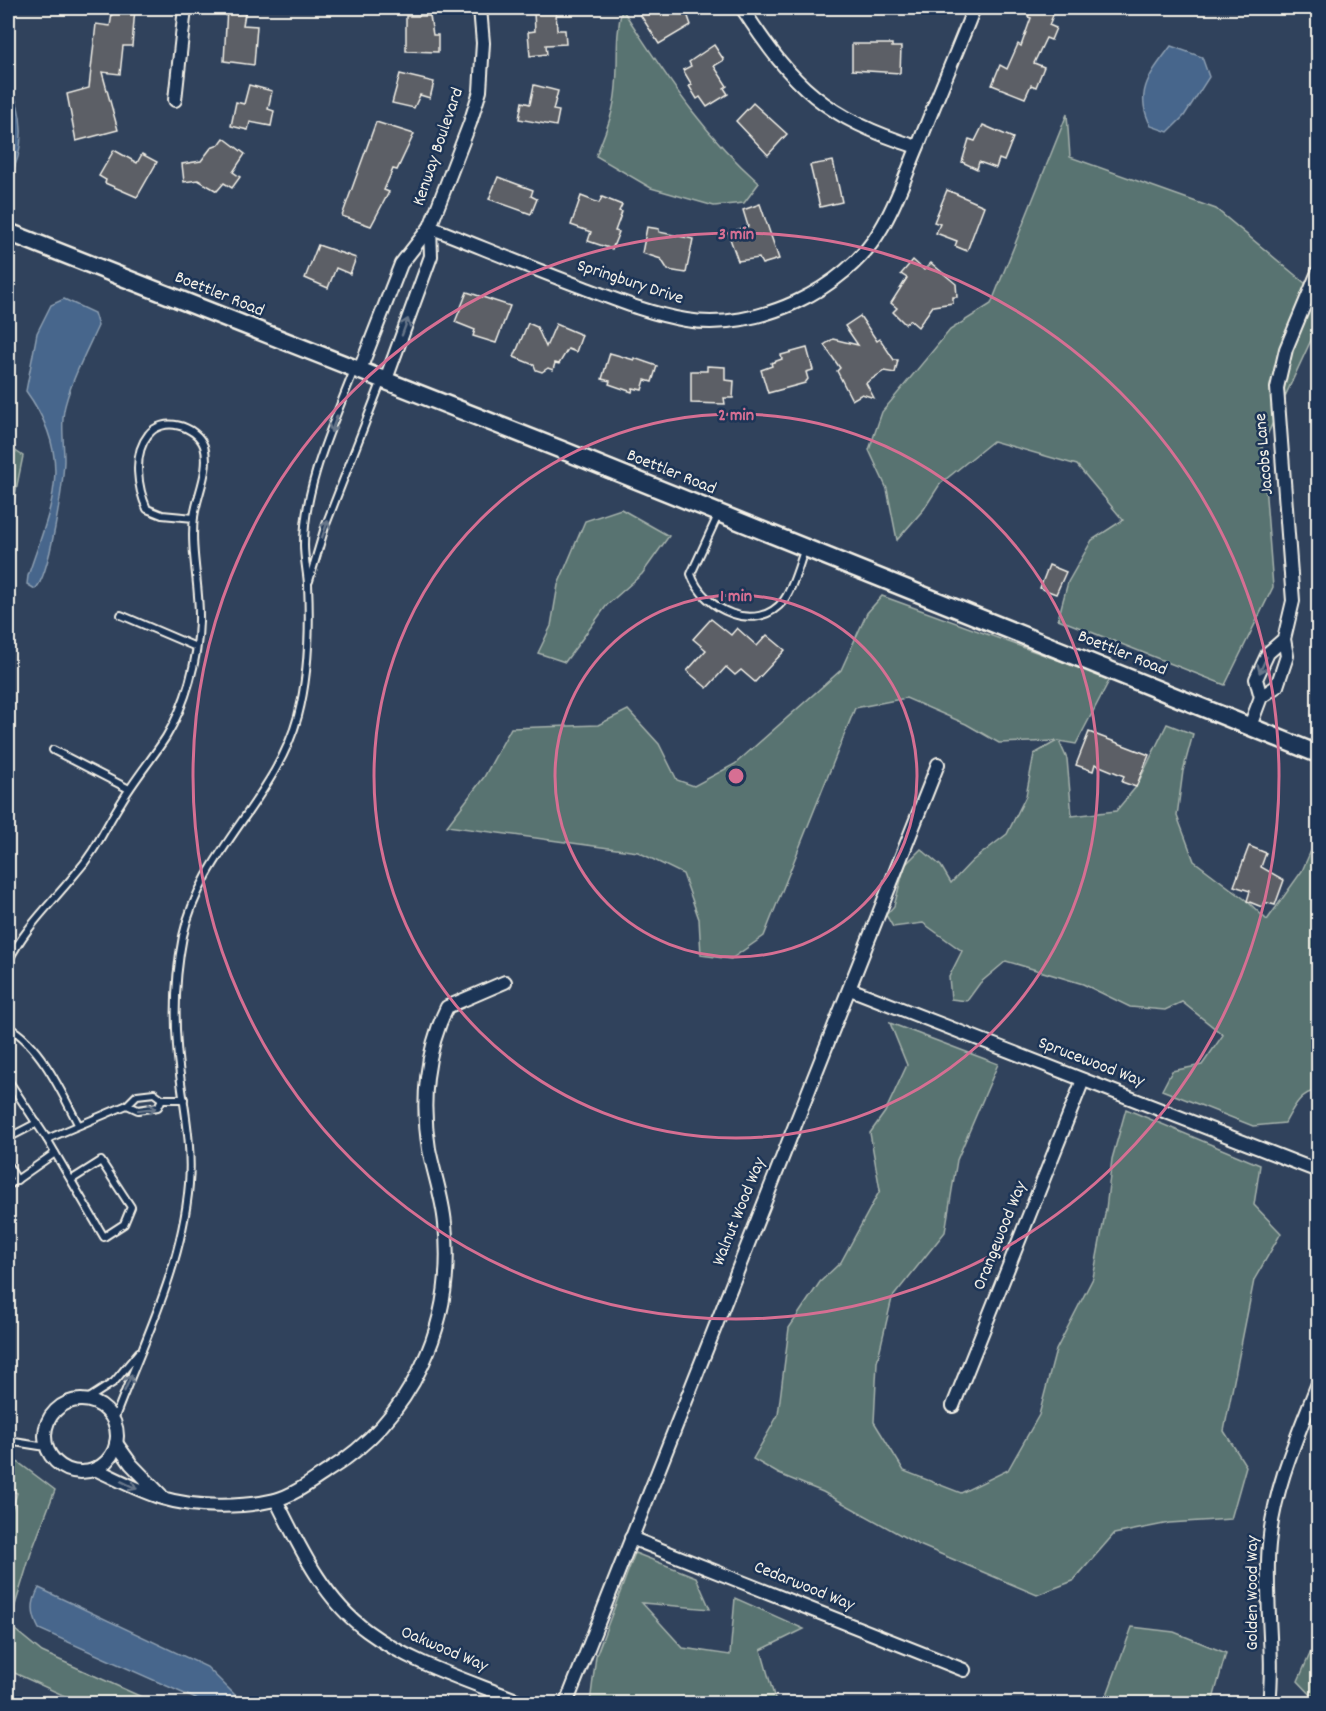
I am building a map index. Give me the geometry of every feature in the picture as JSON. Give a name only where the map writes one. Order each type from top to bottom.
[{"type":"street","points":[[175,100],[185,8]]},
{"type":"street","name":"Kenway Boulevard","points":[[357,370],[401,264],[430,228],[480,91],[483,43],[480,8]]},
{"type":"street","points":[[742,8],[768,48],[806,91],[841,116],[917,147]]},
{"type":"street","name":"Springbury Drive","points":[[430,228],[631,306],[688,321],[732,319],[769,313],[803,300],[826,287],[856,260],[884,224],[897,200],[974,8]]},
{"type":"street","name":"Kenway Boulevard","points":[[384,381],[431,256],[430,228]]},
{"type":"street","name":"Boettler Road","points":[[8,232],[805,547],[1318,754]]},
{"type":"street","name":"Jacobs Lane","points":[[1250,726],[1262,697],[1277,686],[1287,656],[1284,639],[1293,601],[1278,388],[1286,349],[1318,272]]},
{"type":"street","name":"Jacobs Lane","points":[[1262,697],[1256,679],[1268,653],[1284,639]]},
{"type":"street","name":"Walnut Wood Way","points":[[566,1704],[938,764]]},
{"type":"street","points":[[95,1469],[164,1498],[219,1505],[276,1500],[306,1485],[356,1454],[389,1418],[413,1386],[430,1347],[443,1301],[447,1266],[445,1223],[429,1149],[425,1110],[430,1061],[437,1028],[447,1007],[505,982]]},
{"type":"street","name":"Sprucewood Way","points":[[850,989],[1318,1171]]},
{"type":"street","name":"Orangewood Way","points":[[953,1406],[1083,1080]]},
{"type":"street","name":"Golden Wood Way","points":[[1271,1703],[1272,1643],[1268,1576],[1274,1512],[1281,1482],[1318,1383]]},
{"type":"street","points":[[116,1443],[105,1463],[95,1469],[72,1471],[61,1466],[46,1447],[47,1423],[53,1412],[68,1402],[86,1400],[107,1411],[114,1420],[116,1443],[131,1464],[164,1498]]},
{"type":"street","name":"Oakwood Way","points":[[276,1500],[305,1557],[336,1601],[365,1630],[397,1651],[526,1704]]},
{"type":"street","name":"Cedarwood Way","points":[[632,1538],[964,1670]]},
{"type":"lane","points":[[114,1420],[169,1281],[182,1231],[189,1182],[189,1130],[177,1047],[175,986],[184,933],[201,884],[262,793],[281,758],[298,717],[306,669],[308,585],[304,543],[315,480],[357,370]]},
{"type":"lane","points":[[308,585],[325,527],[384,381]]},
{"type":"lane","points":[[8,962],[34,920],[93,853],[129,789],[166,738],[181,709],[196,647],[199,621],[194,518],[206,461],[203,445],[193,431],[179,425],[164,426],[148,434],[141,450],[140,494],[147,509],[162,515],[194,518]]},
{"type":"lane","points":[[719,513],[691,574],[695,586],[731,614],[752,618],[769,614],[785,599],[805,547]]},
{"type":"lane","points":[[121,615],[196,647]]},
{"type":"lane","points":[[53,750],[129,789]]},
{"type":"lane","points":[[8,1027],[38,1055],[61,1090],[78,1124]]},
{"type":"lane","points":[[8,1080],[72,1179],[104,1237],[124,1224],[131,1207],[101,1161],[72,1179]]},
{"type":"lane","points":[[47,1139],[127,1105],[136,1095],[154,1093],[162,1098],[184,1099]]},
{"type":"lane","points":[[127,1105],[138,1110],[158,1107],[162,1098]]},
{"type":"lane","points":[[8,1138],[37,1123]]},
{"type":"lane","points":[[8,1186],[56,1153]]},
{"type":"lane","points":[[8,1165],[17,1179]]},
{"type":"lane","points":[[86,1400],[114,1382],[144,1347]]},
{"type":"lane","points":[[8,1441],[46,1447]]},
{"type":"green space","points":[[622,9],[684,101],[718,143],[759,183],[744,203],[714,206],[651,188],[596,156],[610,119],[615,95],[618,34]]},
{"type":"green space","points":[[1067,114],[1070,157],[1216,209],[1318,294],[1318,325],[1262,446],[1273,587],[1225,685],[1058,619],[1068,582],[1092,540],[1123,520],[1077,465],[993,441],[940,484],[924,509],[897,540],[887,489],[869,450],[882,412],[950,330],[991,304]]},
{"type":"green space","points":[[8,446],[23,456],[8,529]]},
{"type":"green space","points":[[621,509],[669,536],[642,574],[607,605],[565,662],[538,653],[551,626],[558,585],[585,521]]},
{"type":"green space","points":[[882,596],[1110,679],[1076,744],[1059,741],[1067,759],[1072,816],[1116,811],[1136,787],[1167,724],[1193,734],[1183,771],[1177,816],[1194,861],[1247,901],[1267,920],[1302,871],[1318,835],[1318,1091],[1302,1097],[1285,1123],[1253,1126],[1162,1090],[1172,1071],[1202,1065],[1223,1035],[1182,1002],[1165,1010],[1130,1007],[1083,984],[1006,961],[980,983],[967,1001],[951,999],[949,977],[962,951],[923,923],[893,927],[886,915],[894,906],[905,865],[921,849],[941,866],[951,883],[972,861],[1007,834],[1026,796],[1034,754],[1057,741],[999,743],[966,724],[906,698],[855,708],[764,936],[731,959],[701,955],[699,919],[683,874],[638,852],[447,826],[484,777],[511,728],[598,725],[628,710],[659,744],[677,780],[694,786],[735,764],[841,670],[867,613]]},
{"type":"green space","points":[[890,1023],[998,1064],[957,1160],[945,1232],[892,1298],[877,1362],[874,1422],[904,1471],[961,1493],[1008,1470],[1039,1415],[1056,1350],[1093,1278],[1106,1209],[1112,1159],[1126,1109],[1260,1165],[1254,1205],[1281,1233],[1254,1280],[1224,1431],[1246,1466],[1231,1519],[1169,1523],[1114,1534],[1073,1581],[1037,1595],[917,1544],[823,1492],[779,1474],[753,1459],[778,1415],[789,1328],[820,1282],[841,1262],[880,1190],[870,1133],[885,1112],[907,1065]]},
{"type":"green space","points":[[8,1458],[19,1463],[55,1490],[31,1553],[9,1625],[42,1652],[155,1703],[80,1703],[8,1670],[8,1522],[17,1493],[8,1489]]},
{"type":"green space","points":[[635,1553],[696,1577],[710,1609],[642,1603],[683,1648],[730,1655],[735,1598],[804,1629],[761,1650],[776,1703],[590,1703],[596,1656]]},
{"type":"green space","points":[[1132,1627],[1174,1632],[1226,1653],[1212,1703],[1104,1703]]},
{"type":"green space","points":[[1313,1647],[1318,1647],[1318,1702],[1298,1681]]},
{"type":"water","points":[[1171,46],[1202,57],[1209,77],[1184,116],[1168,132],[1151,126],[1146,114],[1144,93],[1151,74]]},
{"type":"water","points":[[8,81],[18,106],[21,131],[18,157],[8,181]]},
{"type":"water","points":[[64,299],[94,313],[98,326],[76,373],[64,409],[64,461],[58,508],[46,567],[35,589],[27,584],[28,576],[51,504],[54,460],[50,438],[41,416],[26,391],[37,333],[51,305]]},
{"type":"water","points":[[39,1588],[207,1667],[243,1703],[205,1703],[39,1629],[33,1608],[34,1598]]},
{"type":"building","points":[[113,8],[135,8],[132,46],[123,46],[120,74],[102,72],[118,130],[76,141],[67,94],[89,88],[96,24],[110,26]]},
{"type":"building","points":[[227,8],[246,8],[243,25],[257,26],[254,65],[224,61]]},
{"type":"building","points":[[636,8],[685,8],[691,25],[659,44]]},
{"type":"building","points":[[1032,8],[1056,8],[1049,25],[1056,28],[1051,40],[1046,38],[1034,63],[1044,67],[1036,87],[1031,85],[1025,98],[992,85],[1000,65],[1007,69],[1018,44],[1021,46],[1031,18],[1028,17]]},
{"type":"building","points":[[534,12],[556,12],[557,30],[565,30],[566,44],[546,45],[547,54],[530,56],[528,32],[535,31]]},
{"type":"building","points":[[406,16],[430,16],[433,35],[438,35],[438,52],[406,51]]},
{"type":"building","points":[[852,44],[892,44],[892,47],[901,47],[900,73],[852,70]]},
{"type":"building","points":[[714,45],[724,60],[714,66],[727,86],[724,88],[728,94],[707,107],[700,97],[697,99],[683,70],[691,66],[689,62]]},
{"type":"building","points":[[400,74],[434,82],[430,98],[420,95],[414,108],[392,103]]},
{"type":"building","points":[[249,85],[272,91],[268,109],[274,111],[271,126],[250,122],[248,130],[231,126],[236,102],[244,104]]},
{"type":"building","points":[[534,85],[558,91],[553,110],[559,111],[556,126],[519,119],[522,102],[530,104]]},
{"type":"building","points":[[753,103],[787,134],[768,155],[736,121]]},
{"type":"building","points":[[376,122],[414,134],[397,170],[393,169],[384,190],[389,192],[371,226],[342,216]]},
{"type":"building","points":[[983,125],[1013,138],[1004,161],[999,159],[996,168],[979,162],[977,169],[962,162],[969,139],[975,141]]},
{"type":"building","points":[[224,138],[245,154],[233,172],[240,177],[232,188],[224,183],[217,191],[198,180],[184,182],[182,164],[201,161],[211,148],[219,145]]},
{"type":"building","points":[[114,150],[137,163],[142,154],[157,162],[137,197],[105,183],[106,180],[99,176]]},
{"type":"building","points":[[833,161],[842,202],[820,207],[810,165]]},
{"type":"building","points":[[498,177],[533,190],[531,196],[537,199],[531,214],[489,199]]},
{"type":"building","points":[[947,190],[984,206],[967,251],[955,246],[957,241],[936,233],[940,224],[934,222]]},
{"type":"building","points":[[581,196],[599,203],[602,197],[622,205],[619,211],[622,212],[615,231],[619,232],[612,249],[588,241],[591,232],[571,225]]},
{"type":"building","points":[[760,204],[779,259],[762,264],[759,258],[738,261],[728,233],[748,226],[743,210]]},
{"type":"building","points":[[647,227],[659,229],[659,232],[693,239],[686,273],[668,270],[661,259],[642,253]]},
{"type":"building","points":[[318,245],[356,258],[350,274],[336,268],[328,288],[305,278]]},
{"type":"building","points":[[913,260],[924,270],[931,263],[956,284],[957,297],[953,297],[953,303],[933,306],[918,327],[910,320],[905,324],[893,312],[897,308],[891,303],[907,278],[901,274]]},
{"type":"building","points":[[467,292],[510,306],[496,343],[473,336],[475,330],[455,322]]},
{"type":"building","points":[[860,316],[877,341],[880,339],[894,360],[898,360],[895,373],[884,371],[866,383],[874,398],[862,394],[852,400],[837,371],[840,368],[824,345],[833,339],[858,345],[845,326]]},
{"type":"building","points":[[528,323],[537,327],[546,347],[556,324],[582,335],[576,352],[568,349],[559,364],[555,363],[553,370],[548,368],[542,372],[536,370],[534,365],[514,357]]},
{"type":"building","points":[[807,348],[813,370],[806,372],[808,379],[805,383],[768,393],[761,370],[782,359],[781,355]]},
{"type":"building","points":[[610,353],[657,366],[652,382],[645,380],[642,390],[633,388],[632,392],[609,384],[610,381],[602,379]]},
{"type":"building","points":[[707,366],[725,367],[725,380],[734,381],[733,398],[724,398],[725,404],[691,403],[691,371],[707,371]]},
{"type":"building","points":[[1049,565],[1066,572],[1056,594],[1040,588]]},
{"type":"building","points":[[711,619],[731,635],[737,628],[757,646],[767,635],[785,650],[755,682],[741,670],[735,675],[726,667],[707,688],[687,671],[706,650],[693,639]]},
{"type":"building","points":[[1089,732],[1149,755],[1136,787],[1122,782],[1124,776],[1095,764],[1093,771],[1076,765]]},
{"type":"building","points":[[1249,846],[1266,853],[1261,867],[1284,880],[1275,905],[1264,902],[1262,907],[1247,901],[1250,891],[1234,886]]}]
